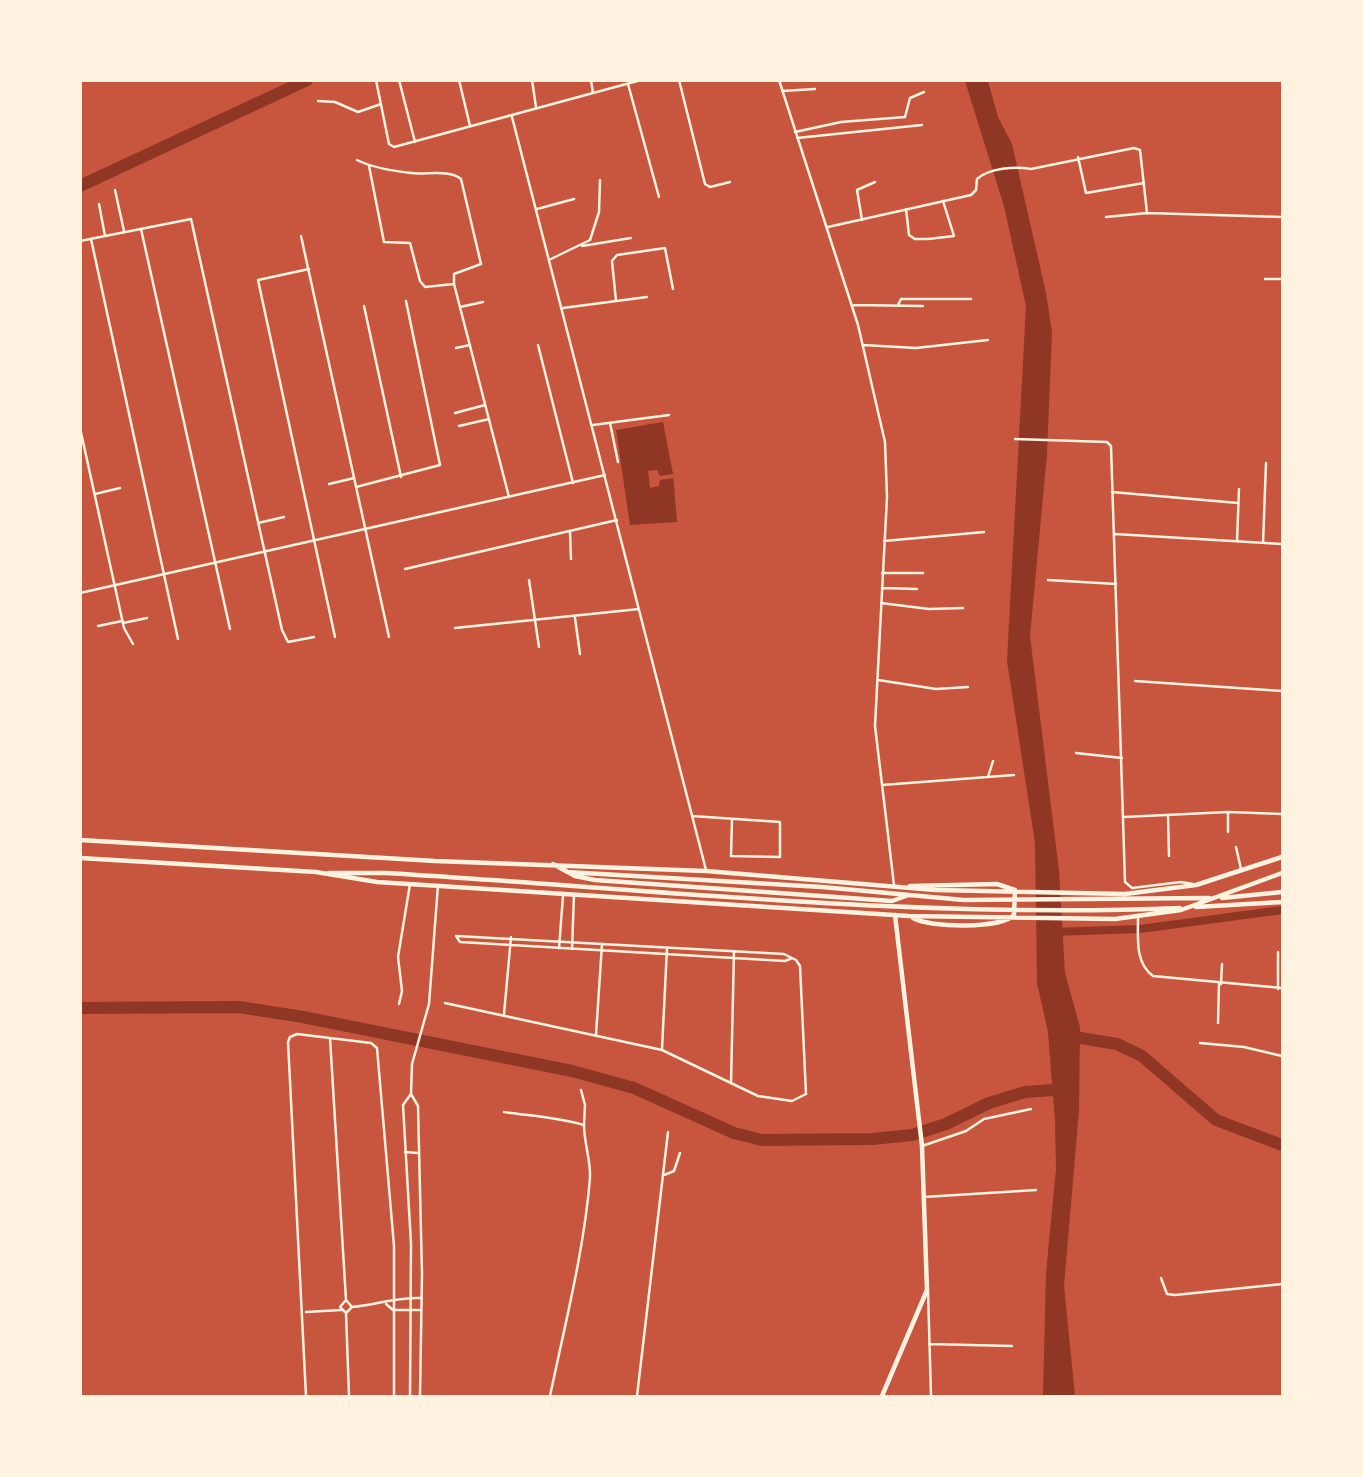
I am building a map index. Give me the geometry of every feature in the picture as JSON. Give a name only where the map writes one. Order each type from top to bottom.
[{"type":"main road","points":[[80,840],[435,861],[706,871],[935,890],[1135,894],[1196,885],[1283,857]]},
{"type":"main road","points":[[80,858],[324,873],[386,873],[884,906],[1149,909],[1283,902]]},
{"type":"main road","points":[[552,864],[567,872],[595,880],[892,901],[935,890]]},
{"type":"main road","points":[[567,872],[822,887],[964,900],[1163,900],[1283,892]]},
{"type":"main road","points":[[324,873],[345,879],[410,884],[947,918],[1137,918],[1191,907],[1283,874]]},
{"type":"main road","points":[[906,886],[937,883],[997,884],[1015,890],[1014,915],[1007,921],[993,924],[930,924],[909,916]]},
{"type":"main road","points":[[882,1396],[928,1290],[922,1139],[895,915]]},
{"type":"street","points":[[376,80],[391,146],[512,117],[536,107],[641,80]]},
{"type":"street","points":[[399,80],[415,142]]},
{"type":"street","points":[[459,80],[470,126]]},
{"type":"street","points":[[532,80],[536,107]]},
{"type":"street","points":[[591,80],[593,93]]},
{"type":"street","points":[[679,80],[705,184],[710,187],[730,182]]},
{"type":"street","points":[[779,80],[852,305],[886,453],[876,726],[894,885]]},
{"type":"street","points":[[628,84],[659,197]]},
{"type":"street","points":[[782,91],[815,89]]},
{"type":"street","points":[[795,132],[841,122],[905,117],[909,97],[924,92]]},
{"type":"street","points":[[318,101],[335,102],[358,112],[381,104]]},
{"type":"street","points":[[512,117],[551,259],[706,871]]},
{"type":"street","points":[[797,138],[922,125]]},
{"type":"street","points":[[827,227],[974,194],[977,179],[986,173],[1018,166],[1031,169],[1078,157],[1134,148],[1140,150],[1147,214]]},
{"type":"street","points":[[1078,157],[1086,193],[1144,183]]},
{"type":"street","points":[[357,160],[369,166],[412,173],[455,174],[461,178],[481,264],[454,274],[454,284],[509,497]]},
{"type":"street","points":[[369,166],[384,242],[410,243],[420,281],[425,287],[454,284]]},
{"type":"street","points":[[551,259],[590,240],[597,221],[600,180]]},
{"type":"street","points":[[862,220],[857,190],[875,183]]},
{"type":"street","points":[[115,190],[124,231]]},
{"type":"street","points":[[537,208],[574,199]]},
{"type":"street","points":[[906,208],[909,235],[915,239],[954,236],[943,201]]},
{"type":"street","points":[[99,204],[105,236]]},
{"type":"street","points":[[1106,217],[1147,214],[1283,216]]},
{"type":"street","points":[[80,241],[191,219],[284,637],[288,642],[314,637]]},
{"type":"street","points":[[141,228],[230,629]]},
{"type":"street","points":[[300,236],[389,637]]},
{"type":"street","points":[[579,247],[631,238]]},
{"type":"street","points":[[90,239],[178,639]]},
{"type":"street","points":[[615,301],[612,261],[617,256],[665,248],[673,289]]},
{"type":"street","points":[[309,269],[258,280],[335,637]]},
{"type":"street","points":[[1265,279],[1283,279]]},
{"type":"street","points":[[563,308],[647,297]]},
{"type":"street","points":[[898,304],[901,299],[971,299]]},
{"type":"street","points":[[356,487],[436,468],[441,461],[406,301]]},
{"type":"street","points":[[460,307],[482,302]]},
{"type":"street","points":[[852,305],[923,306]]},
{"type":"street","points":[[364,306],[401,477]]},
{"type":"street","points":[[863,345],[916,348],[988,340]]},
{"type":"street","points":[[456,348],[470,345]]},
{"type":"street","points":[[538,345],[573,483]]},
{"type":"street","points":[[455,412],[485,405]]},
{"type":"street","points":[[593,425],[669,415]]},
{"type":"street","points":[[459,426],[489,419]]},
{"type":"street","points":[[610,423],[618,462]]},
{"type":"street","points":[[80,428],[123,622],[133,644]]},
{"type":"street","points":[[1015,439],[1109,443],[1127,887],[1181,882],[1196,885]]},
{"type":"street","points":[[1263,543],[1266,463]]},
{"type":"street","points":[[80,593],[606,475]]},
{"type":"street","points":[[329,484],[354,478]]},
{"type":"street","points":[[95,494],[120,488]]},
{"type":"street","points":[[1237,541],[1239,489]]},
{"type":"street","points":[[1112,492],[1238,503]]},
{"type":"street","points":[[258,523],[284,517]]},
{"type":"street","points":[[405,569],[617,520]]},
{"type":"street","points":[[570,532],[570,559]]},
{"type":"street","points":[[884,541],[984,532]]},
{"type":"street","points":[[1114,534],[1283,544]]},
{"type":"street","points":[[882,573],[923,573]]},
{"type":"street","points":[[529,580],[539,647]]},
{"type":"street","points":[[1048,580],[1116,584]]},
{"type":"street","points":[[882,588],[917,589]]},
{"type":"street","points":[[881,603],[929,609],[963,608]]},
{"type":"street","points":[[455,628],[575,618],[639,609]]},
{"type":"street","points":[[98,626],[147,618]]},
{"type":"street","points":[[575,618],[580,654]]},
{"type":"street","points":[[877,680],[936,689],[968,687]]},
{"type":"street","points":[[1135,681],[1283,691]]},
{"type":"street","points":[[1076,753],[1122,758]]},
{"type":"street","points":[[988,777],[993,761]]},
{"type":"street","points":[[882,785],[1014,775]]},
{"type":"street","points":[[1124,817],[1228,812],[1283,814]]},
{"type":"street","points":[[1228,812],[1228,832]]},
{"type":"street","points":[[1168,815],[1169,856]]},
{"type":"street","points":[[692,816],[780,822],[780,857],[731,856],[732,819]]},
{"type":"street","points":[[1236,847],[1241,872]]},
{"type":"street","points":[[400,1004],[402,991],[398,957],[410,884]]},
{"type":"street","points":[[420,1396],[418,1106],[411,1094],[412,1064],[429,1004],[438,885]]},
{"type":"street","points":[[559,948],[563,893]]},
{"type":"street","points":[[572,948],[574,894]]},
{"type":"street","points":[[1137,918],[1139,961],[1142,968],[1153,976],[1280,988],[1278,952]]},
{"type":"street","points":[[562,925],[572,926]]},
{"type":"street","points":[[445,1003],[662,1051],[758,1096],[792,1101],[806,1094],[800,966],[792,958],[785,954],[456,936],[460,943],[785,961],[792,958]]},
{"type":"street","points":[[504,1015],[511,937]]},
{"type":"street","points":[[596,1035],[602,944]]},
{"type":"street","points":[[662,1051],[667,948]]},
{"type":"street","points":[[731,1083],[734,951]]},
{"type":"street","points":[[1218,1023],[1222,964]]},
{"type":"street","points":[[306,1396],[304,1312],[288,1042],[290,1037],[297,1034],[371,1043],[377,1052],[392,1213],[394,1396]]},
{"type":"street","points":[[330,1038],[346,1300],[352,1307]]},
{"type":"street","points":[[1200,1043],[1244,1047],[1283,1056]]},
{"type":"street","points":[[550,1396],[583,1232],[590,1172],[583,1145],[585,1105],[580,1090]]},
{"type":"street","points":[[410,1396],[411,1298],[403,1105],[411,1094]]},
{"type":"street","points":[[922,1146],[966,1131],[984,1119],[1031,1109]]},
{"type":"street","points":[[504,1112],[540,1117],[554,1116],[584,1125]]},
{"type":"street","points":[[637,1396],[668,1132]]},
{"type":"street","points":[[405,1152],[418,1153]]},
{"type":"street","points":[[664,1175],[674,1171],[680,1153]]},
{"type":"street","points":[[924,1197],[1036,1190]]},
{"type":"street","points":[[1161,1278],[1167,1294],[1175,1296],[1283,1284]]},
{"type":"street","points":[[928,1290],[931,1396]]},
{"type":"street","points":[[349,1396],[346,1313],[352,1307],[386,1304],[394,1298],[421,1298]]},
{"type":"street","points":[[341,1310],[341,1303],[346,1300]]},
{"type":"street","points":[[386,1304],[393,1310],[421,1310]]},
{"type":"street","points":[[304,1312],[341,1310],[346,1313]]},
{"type":"street","points":[[929,1344],[1012,1346]]},
{"type":"shaded area","points":[[965,81],[988,81],[998,117],[1012,144],[1046,293],[1052,332],[1047,454],[1030,636],[1059,871],[1065,973],[1080,1027],[1079,1110],[1064,1286],[1075,1396],[1043,1396],[1046,1273],[1056,1169],[1055,1121],[1048,1032],[1037,983],[1035,843],[1007,661],[1026,306],[1004,206]]},
{"type":"shaded area","points":[[663,422],[673,474],[677,522],[630,525],[616,430]]},
{"type":"pier","points":[[657,470],[660,476],[673,474],[674,478],[660,480],[659,486],[650,488],[648,471]]},
{"type":"waterway","points":[[80,186],[307,80]]},
{"type":"waterway","points":[[1053,932],[1140,929],[1282,910]]},
{"type":"waterway","points":[[80,1008],[239,1007],[303,1017],[572,1071],[634,1088],[734,1133],[762,1140],[872,1139],[912,1135],[946,1124],[989,1103],[1025,1092],[1068,1089]]},
{"type":"waterway","points":[[1068,1036],[1117,1044],[1142,1056],[1216,1120],[1282,1145]]}]
